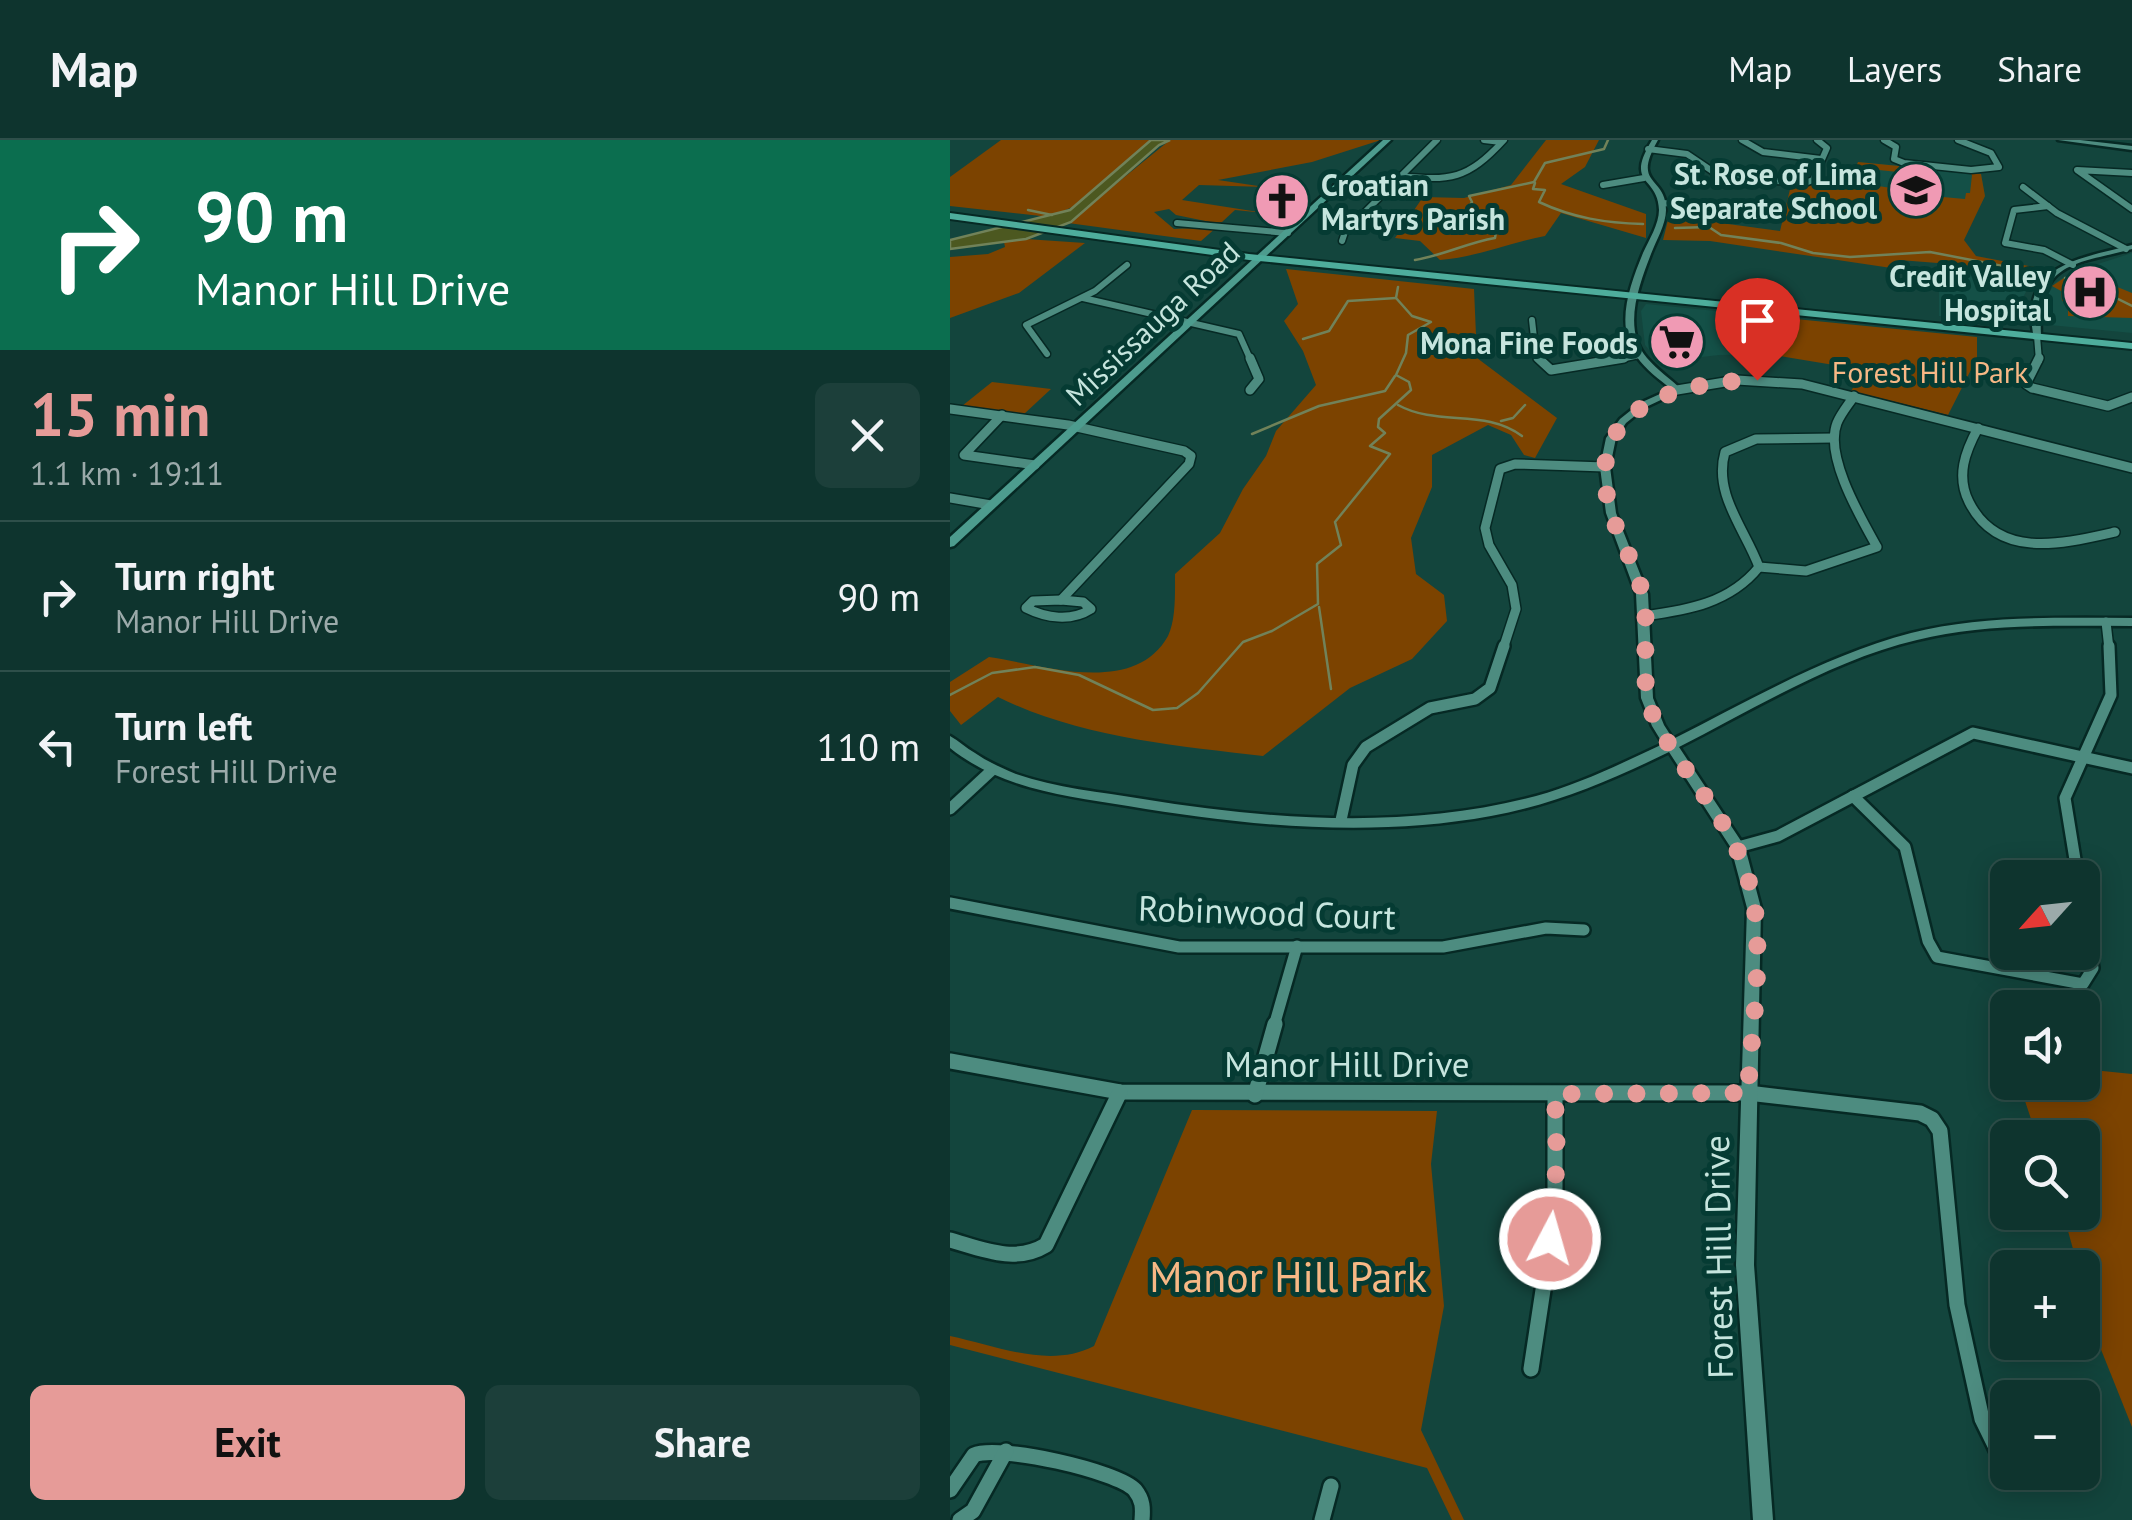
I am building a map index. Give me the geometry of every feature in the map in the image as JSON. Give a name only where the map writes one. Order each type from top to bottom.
[{"type":"main road","name":"Mississauga Road","points":[[950,542],[1387,140]]},
{"type":"main road","points":[[950,213],[1263,255],[2132,342]]},
{"type":"street","points":[[1342,241],[1345,232],[1437,140]]},
{"type":"street","points":[[1484,140],[1503,141]]},
{"type":"street","points":[[1655,140],[1641,162],[1644,178],[1663,203],[1661,219],[1634,294],[1631,326],[1639,355],[1677,390]]},
{"type":"street","points":[[1742,140],[1763,152],[1821,160]]},
{"type":"street","points":[[1648,149],[1687,154],[1721,177],[1800,183],[1814,180],[1827,148],[1816,140]]},
{"type":"street","points":[[1884,140],[1896,147],[1894,159],[1904,163],[1972,170],[2000,167],[1991,152],[1958,140]]},
{"type":"street","points":[[2064,140],[2132,148]]},
{"type":"street","points":[[1399,176],[1460,178],[1489,159],[1503,141]]},
{"type":"street","points":[[2132,173],[2077,170],[2132,209]]},
{"type":"street","points":[[1602,185],[1644,178]]},
{"type":"street","points":[[2023,186],[2048,206],[2129,248]]},
{"type":"street","points":[[1663,203],[1763,211]]},
{"type":"street","points":[[2048,206],[2014,210],[2006,243],[2044,250],[2072,265]]},
{"type":"street","points":[[1177,223],[1288,233]]},
{"type":"street","points":[[2129,248],[2072,265],[2039,285],[2033,305],[2042,359],[2026,384],[2108,406],[2132,397]]},
{"type":"street","points":[[1047,354],[1026,325],[1083,298],[1126,265]]},
{"type":"street","points":[[1083,298],[1240,334],[1258,379],[1250,390]]},
{"type":"street","points":[[1532,320],[1534,350],[1552,370],[1639,355]]},
{"type":"street","name":"Forest Hill Drive","points":[[1763,1520],[1745,1265],[1755,923],[1751,886],[1738,847],[1671,745],[1646,698],[1640,586],[1611,513],[1605,467],[1611,438],[1623,421],[1643,406],[1677,390],[1757,380],[1802,384],[1854,396],[2132,468]]},
{"type":"street","points":[[1759,567],[1806,571],[1878,547],[1849,498],[1834,438],[1837,423],[1854,396]]},
{"type":"street","points":[[950,409],[1142,439],[1184,451],[1192,458],[1061,600],[1032,601],[1026,608],[1034,614],[1074,617],[1092,609],[1084,602],[1061,600]]},
{"type":"street","points":[[1002,416],[964,455],[1034,466]]},
{"type":"street","points":[[1978,428],[1966,447],[1961,481],[1967,499],[1994,536],[2011,540],[2090,539],[2115,532]]},
{"type":"street","points":[[1759,567],[1728,497],[1720,466],[1725,452],[1756,439],[1834,438]]},
{"type":"street","points":[[1341,820],[1353,765],[1366,747],[1430,708],[1476,700],[1490,688],[1516,609],[1512,585],[1489,545],[1485,528],[1500,469],[1514,464],[1605,467]]},
{"type":"street","points":[[950,498],[991,505]]},
{"type":"street","points":[[1644,616],[1688,610],[1731,594],[1744,586],[1759,567]]},
{"type":"street","points":[[2075,860],[2065,798],[2113,684],[2106,622]]},
{"type":"street","points":[[950,741],[991,771],[1025,783],[1176,811],[1341,820],[1431,820],[1518,805],[1593,780],[1849,660],[1913,637],[1988,624],[2132,622]]},
{"type":"street","points":[[1738,847],[1778,836],[1973,733],[2132,768]]},
{"type":"street","points":[[950,808],[991,771]]},
{"type":"street","points":[[1854,796],[1905,846],[1928,941],[1937,958],[1990,967]]},
{"type":"street","name":"Robinwood Court","points":[[950,903],[1153,945],[1443,947],[1546,928],[1584,930]]},
{"type":"street","points":[[1255,1095],[1296,946]]},
{"type":"street","points":[[2004,970],[2083,984],[2092,970]]},
{"type":"street","name":"Manor Hill Drive","points":[[950,1060],[1050,1082],[1120,1092],[1748,1093],[1920,1113],[1936,1123],[1942,1140],[1958,1305],[1982,1419],[1990,1435]]},
{"type":"street","points":[[950,1240],[1020,1257],[1036,1253],[1046,1245],[1120,1092]]},
{"type":"street","points":[[1530,1369],[1555,1212],[1555,1094]]},
{"type":"street","points":[[950,1490],[976,1453],[984,1450],[1034,1456],[1133,1487],[1144,1504],[1142,1520]]},
{"type":"street","points":[[960,1520],[973,1510],[1006,1452]]},
{"type":"street","points":[[1322,1520],[1331,1486]]},
{"type":"shaded area","points":[[1151,140],[1170,140],[1159,145],[1071,222],[1026,239],[950,249],[950,240],[1070,210]]},
{"type":"shaded area","name":"St. Rose of Lima Separate School","points":[[1858,162],[1981,173],[1985,196],[1973,219],[1844,200]]},
{"type":"shaded area","name":"Credit Valley Hospital","points":[[2132,253],[2132,333],[2050,325],[2047,296],[2055,283],[2070,273]]},
{"type":"shaded area","points":[[1939,263],[2035,276],[2022,299],[2024,323],[1939,316]]},
{"type":"shaded area","points":[[1646,304],[1776,317],[1768,354],[1659,362],[1645,345],[1641,311]]},
{"type":"green space","points":[[1001,140],[1151,140],[1079,204],[1050,217],[950,206],[950,177]]},
{"type":"green space","points":[[1170,140],[1381,140],[1312,162],[1218,180],[1265,187],[1199,185],[1182,200],[1265,213],[1235,210],[1215,223],[1176,215],[1169,209],[1154,212],[1174,229],[1217,227],[1201,241],[1068,223]]},
{"type":"green space","points":[[1546,140],[1599,140],[1585,167],[1561,184],[1646,214],[1646,238],[1561,213],[1545,236],[1454,258],[1440,260],[1420,241],[1395,238],[1423,197],[1464,198],[1511,185]]},
{"type":"green space","points":[[1858,162],[1899,166],[1898,172],[1869,169],[1865,184],[1898,189],[1896,208],[1899,193],[1965,199],[1966,193],[1970,193],[1972,175],[1968,172],[1981,174],[1985,196],[1964,240],[1976,256],[2045,269],[2035,276],[1989,267],[1899,260],[1898,269],[1710,241],[1663,240],[1669,216],[1780,231],[1791,185],[1822,181],[1849,184]]},
{"type":"green space","points":[[1026,239],[1085,243],[1019,293],[950,318],[950,257],[988,254],[1005,247],[1004,242]]},
{"type":"green space","points":[[1286,269],[1474,289],[1477,358],[1557,418],[1535,458],[1524,455],[1511,435],[1488,425],[1432,455],[1432,487],[1411,538],[1416,574],[1444,595],[1447,621],[1412,659],[1350,688],[1263,756],[1094,731],[998,697],[961,725],[950,711],[950,682],[989,657],[1060,670],[1111,672],[1153,655],[1168,636],[1174,614],[1175,574],[1220,533],[1266,456],[1276,431],[1316,385],[1303,351],[1284,321],[1298,304]]},
{"type":"green space","points":[[2076,270],[2132,293],[2132,318],[2068,316],[2068,307],[2096,314],[2106,309],[2090,299],[2073,304],[2062,301],[2061,291],[2052,286]]},
{"type":"green space","name":"Forest Hill Park","points":[[1776,317],[1977,337],[1977,358],[1948,415],[1851,391],[1864,370],[1768,354]]},
{"type":"green space","points":[[992,382],[1051,389],[1023,415],[962,406]]},
{"type":"green space","points":[[2100,1071],[2132,1074],[2132,1427],[2100,1347],[2100,1250],[2073,1250],[2068,1230],[2100,1230],[2100,1120],[2031,1120],[2025,1100],[2100,1100]]},
{"type":"green space","name":"Manor Hill Park","points":[[1192,1110],[1437,1111],[1431,1164],[1444,1306],[1421,1430],[1464,1520],[1452,1520],[1427,1468],[950,1345],[950,1336],[1041,1356],[1077,1353],[1094,1346]]},
{"type":"waterway","points":[[1415,260],[1495,238],[1496,232],[1483,227],[1487,221],[1465,213],[1472,202],[1469,196],[1534,182],[1545,163],[1604,149],[1608,140]]},
{"type":"waterway","points":[[1535,183],[1533,189],[1545,190],[1539,202],[1564,212],[1590,219],[1643,224]]},
{"type":"waterway","points":[[1028,210],[1052,215]]},
{"type":"waterway","points":[[1675,228],[1709,227],[1721,235],[1781,243],[1813,253],[1850,257],[1930,252],[2034,272]]},
{"type":"waterway","points":[[2065,278],[2090,285],[2132,306]]},
{"type":"waterway","points":[[1396,298],[1398,287]]},
{"type":"waterway","points":[[950,695],[992,673],[1035,667],[1079,675],[1153,710],[1177,708],[1198,693],[1243,642],[1272,631],[1318,604],[1317,564],[1341,545],[1335,522],[1390,454],[1370,446],[1385,433],[1378,427],[1379,419],[1411,390],[1409,382],[1396,375],[1406,353],[1408,335],[1431,322],[1412,316],[1396,298]]},
{"type":"waterway","points":[[1303,339],[1329,331],[1348,301],[1396,298]]},
{"type":"waterway","points":[[1252,434],[1319,406],[1385,391],[1395,376]]},
{"type":"waterway","points":[[1398,405],[1429,415],[1493,422],[1522,436]]},
{"type":"waterway","points":[[1501,421],[1513,418],[1525,405]]},
{"type":"waterway","points":[[1319,607],[1331,689]]},
{"type":"place","name":"St. Rose of Lima Separate School","points":[[1916,190]]},
{"type":"place","name":"Croatian Martyrs Parish","points":[[1282,201]]},
{"type":"place","name":"Credit Valley Hospital","points":[[2090,292]]},
{"type":"place","name":"Mona Fine Foods","points":[[1677,342]]},
{"type":"route","points":[[1550,1239],[1557,1161],[1555,1094],[1748,1093],[1755,965],[1751,886],[1728,828],[1658,726],[1646,698],[1642,594],[1611,513],[1605,462],[1617,429],[1643,406],[1677,390],[1757,380]]}]
